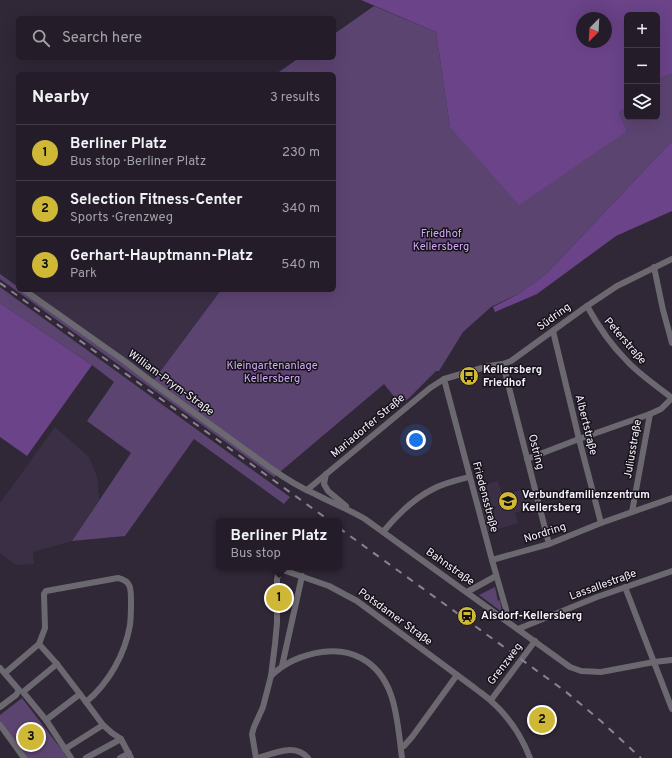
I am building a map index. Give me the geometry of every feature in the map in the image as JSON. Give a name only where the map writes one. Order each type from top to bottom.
[{"type":"street","name":"Südring","points":[[444,380],[511,361],[617,286],[672,259]]},
{"type":"street","points":[[654,267],[672,343]]},
{"type":"street","name":"William-Prym-Straße","points":[[27,292],[290,482],[306,490]]},
{"type":"street","name":"Peterstraße","points":[[587,306],[596,323],[627,361],[642,375],[672,398]]},
{"type":"street","name":"Albertstraße","points":[[552,331],[601,523]]},
{"type":"street","name":"Ostring","points":[[503,364],[549,544]]},
{"type":"street","name":"Mariadorfer Straße","points":[[306,490],[430,388],[444,380]]},
{"type":"street","name":"Friedensstraße","points":[[444,380],[469,477],[506,609],[504,619]]},
{"type":"street","points":[[527,459],[650,414],[661,409],[672,398]]},
{"type":"street","name":"Juliusstraße","points":[[632,512],[650,414]]},
{"type":"street","name":"Bahnstraße","points":[[326,474],[324,484],[328,491],[352,511],[570,667],[581,671],[600,672],[672,660]]},
{"type":"street","points":[[383,532],[397,516],[434,488],[469,477]]},
{"type":"street","name":"Bahnstraße","points":[[306,490],[352,511]]},
{"type":"street","name":"Nordring","points":[[492,560],[549,544],[601,523],[672,498]]},
{"type":"street","points":[[279,570],[277,579],[277,623],[270,676],[263,707],[252,734],[257,758],[290,750],[301,752],[308,758]]},
{"type":"street","name":"Potsdamer Straße","points":[[285,570],[329,586],[357,601],[491,700]]},
{"type":"street","name":"Lassallestraße","points":[[518,629],[597,597],[672,571]]},
{"type":"street","points":[[282,666],[302,576]]},
{"type":"street","points":[[467,592],[496,576]]},
{"type":"street","points":[[5,673],[39,644],[45,628],[44,594],[46,591],[118,578],[125,579],[129,583],[131,591],[131,615],[125,646],[105,682],[95,695],[86,702]]},
{"type":"street","points":[[625,587],[672,709]]},
{"type":"street","name":"Grenzweg","points":[[530,758],[516,730],[491,700],[535,641]]},
{"type":"street","points":[[39,644],[57,664],[103,725],[121,739],[130,756],[120,758]]},
{"type":"street","points":[[270,676],[290,661],[330,650],[349,652],[368,662],[383,677],[391,695],[396,715],[402,758]]},
{"type":"street","points":[[57,664],[23,692],[46,720],[71,758]]},
{"type":"street","points":[[0,668],[19,690],[16,695],[0,707]]},
{"type":"street","points":[[401,748],[412,737],[457,675]]},
{"type":"street","points":[[46,720],[80,694]]},
{"type":"street","points":[[65,749],[103,725]]},
{"type":"street","points":[[0,726],[24,758]]},
{"type":"street","points":[[86,758],[121,739]]},
{"type":"shaded area","points":[[361,0],[672,0],[672,74],[660,79],[660,12],[624,12],[624,109],[619,113],[627,131],[519,205],[450,127],[436,32]]},
{"type":"shaded area","points":[[672,141],[672,211],[616,236],[537,294],[495,312],[493,307],[520,293],[546,274]]},
{"type":"shaded area","points":[[24,292],[220,292],[151,384]]},
{"type":"shaded area","points":[[0,303],[92,365],[27,456],[0,437]]},
{"type":"shaded area","points":[[55,427],[89,457],[97,477],[99,500],[72,541],[33,552],[34,564],[16,565],[0,553],[0,503]]},
{"type":"shaded area","name":"Verbundfamilienzentrum Kellersberg","points":[[498,481],[502,495],[531,487],[536,507],[515,513],[518,523],[488,532],[477,487]]},
{"type":"green space","points":[[374,6],[436,32],[450,127],[627,132],[619,113],[624,109],[624,120],[660,120],[660,79],[672,74],[672,141],[546,274],[520,293],[491,307],[463,332],[439,371],[436,371],[408,399],[400,404],[384,384],[274,477],[18,292],[24,292],[151,384],[220,292],[336,292],[336,72],[279,72],[296,60],[336,60],[336,33]]},
{"type":"green space","points":[[0,274],[16,286],[16,291],[0,279]]},
{"type":"green space","points":[[0,287],[290,497],[284,504],[194,439],[125,536],[72,541],[131,453],[87,421],[114,382],[92,365],[0,303]]},
{"type":"green space","points":[[495,587],[498,601],[500,600],[502,612],[479,595]]},
{"type":"green space","points":[[22,698],[67,758],[25,758],[0,724],[0,715]]},
{"type":"railway","points":[[0,283],[326,518]]},
{"type":"railway","points":[[342,530],[565,691],[602,722],[641,758]]},
{"type":"place","name":"Kellersberg Friedhof","points":[[469,376]]},
{"type":"place","name":"Verbundfamilienzentrum Kellersberg","points":[[508,501]]},
{"type":"place","name":"Berliner Platz","points":[[279,598]]},
{"type":"place","name":"Alsdorf-Kellersberg","points":[[467,616]]},
{"type":"place","name":"Selection Fitness-Center","points":[[542,720]]},
{"type":"place","name":"Gerhart-Hauptmann-Platz","points":[[31,737]]},
{"type":"park label","name":"Friedhof Kellersberg","points":[[441,240]]},
{"type":"park label","name":"Kleingartenanlage Kellersberg","points":[[272,372]]}]
